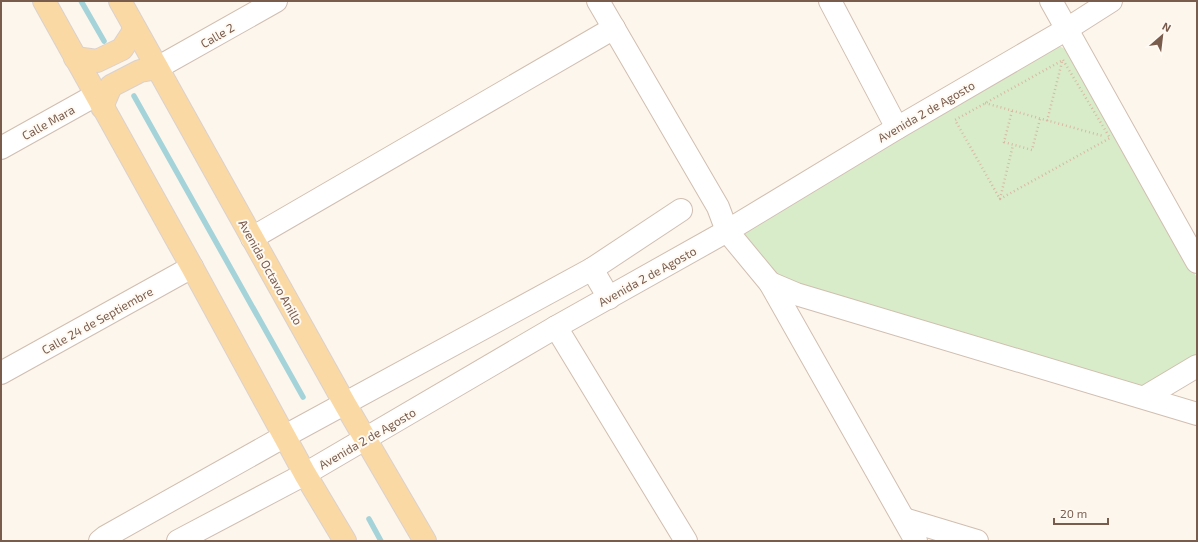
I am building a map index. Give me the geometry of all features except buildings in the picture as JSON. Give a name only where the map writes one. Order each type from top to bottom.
[{"type":"main road","points":[[44,1],[305,474],[345,541]]},
{"type":"main road","name":"Avenida Octavo Anillo","points":[[120,1],[364,439],[425,541]]},
{"type":"main road","points":[[75,58],[96,61],[122,49],[135,29]]},
{"type":"main road","points":[[99,101],[111,86],[140,71],[157,68]]},
{"type":"street","name":"Calle 2","points":[[157,68],[276,1]]},
{"type":"street","points":[[598,1],[718,207],[727,230],[770,283],[916,541]]},
{"type":"street","points":[[830,1],[898,128]]},
{"type":"street","points":[[1051,1],[1197,262]]},
{"type":"street","name":"Avenida 2 de Agosto","points":[[178,541],[305,474],[556,327],[727,230],[1067,29],[1111,1]]},
{"type":"street","points":[[252,238],[614,28]]},
{"type":"street","name":"Calle Mara","points":[[1,148],[99,101]]},
{"type":"street","points":[[100,541],[285,436],[592,269],[681,210]]},
{"type":"street","name":"Calle 24 de Septiembre","points":[[1,373],[192,267]]},
{"type":"street","points":[[592,269],[608,298]]},
{"type":"street","points":[[770,283],[796,294],[1145,397],[1197,414]]},
{"type":"street","points":[[556,327],[686,541]]},
{"type":"street","points":[[1145,397],[1197,366]]},
{"type":"street","points":[[904,519],[977,541]]},
{"type":"path","points":[[1000,200],[955,120],[1063,60]]},
{"type":"path","points":[[1047,121],[1063,60]]},
{"type":"path","points":[[1063,60],[1110,138]]},
{"type":"path","points":[[985,103],[1110,138]]},
{"type":"path","points":[[1012,111],[1004,142],[1013,145],[1032,150],[1040,119]]},
{"type":"path","points":[[1000,200],[1110,138]]},
{"type":"path","points":[[1000,200],[1013,145]]},
{"type":"green space","points":[[1057,45],[1073,53],[1197,278],[1197,357],[1147,389],[779,280],[740,234]]},
{"type":"waterway","points":[[81,1],[104,41]]},
{"type":"waterway","points":[[134,96],[303,397]]},
{"type":"waterway","points":[[369,519],[381,541]]}]
